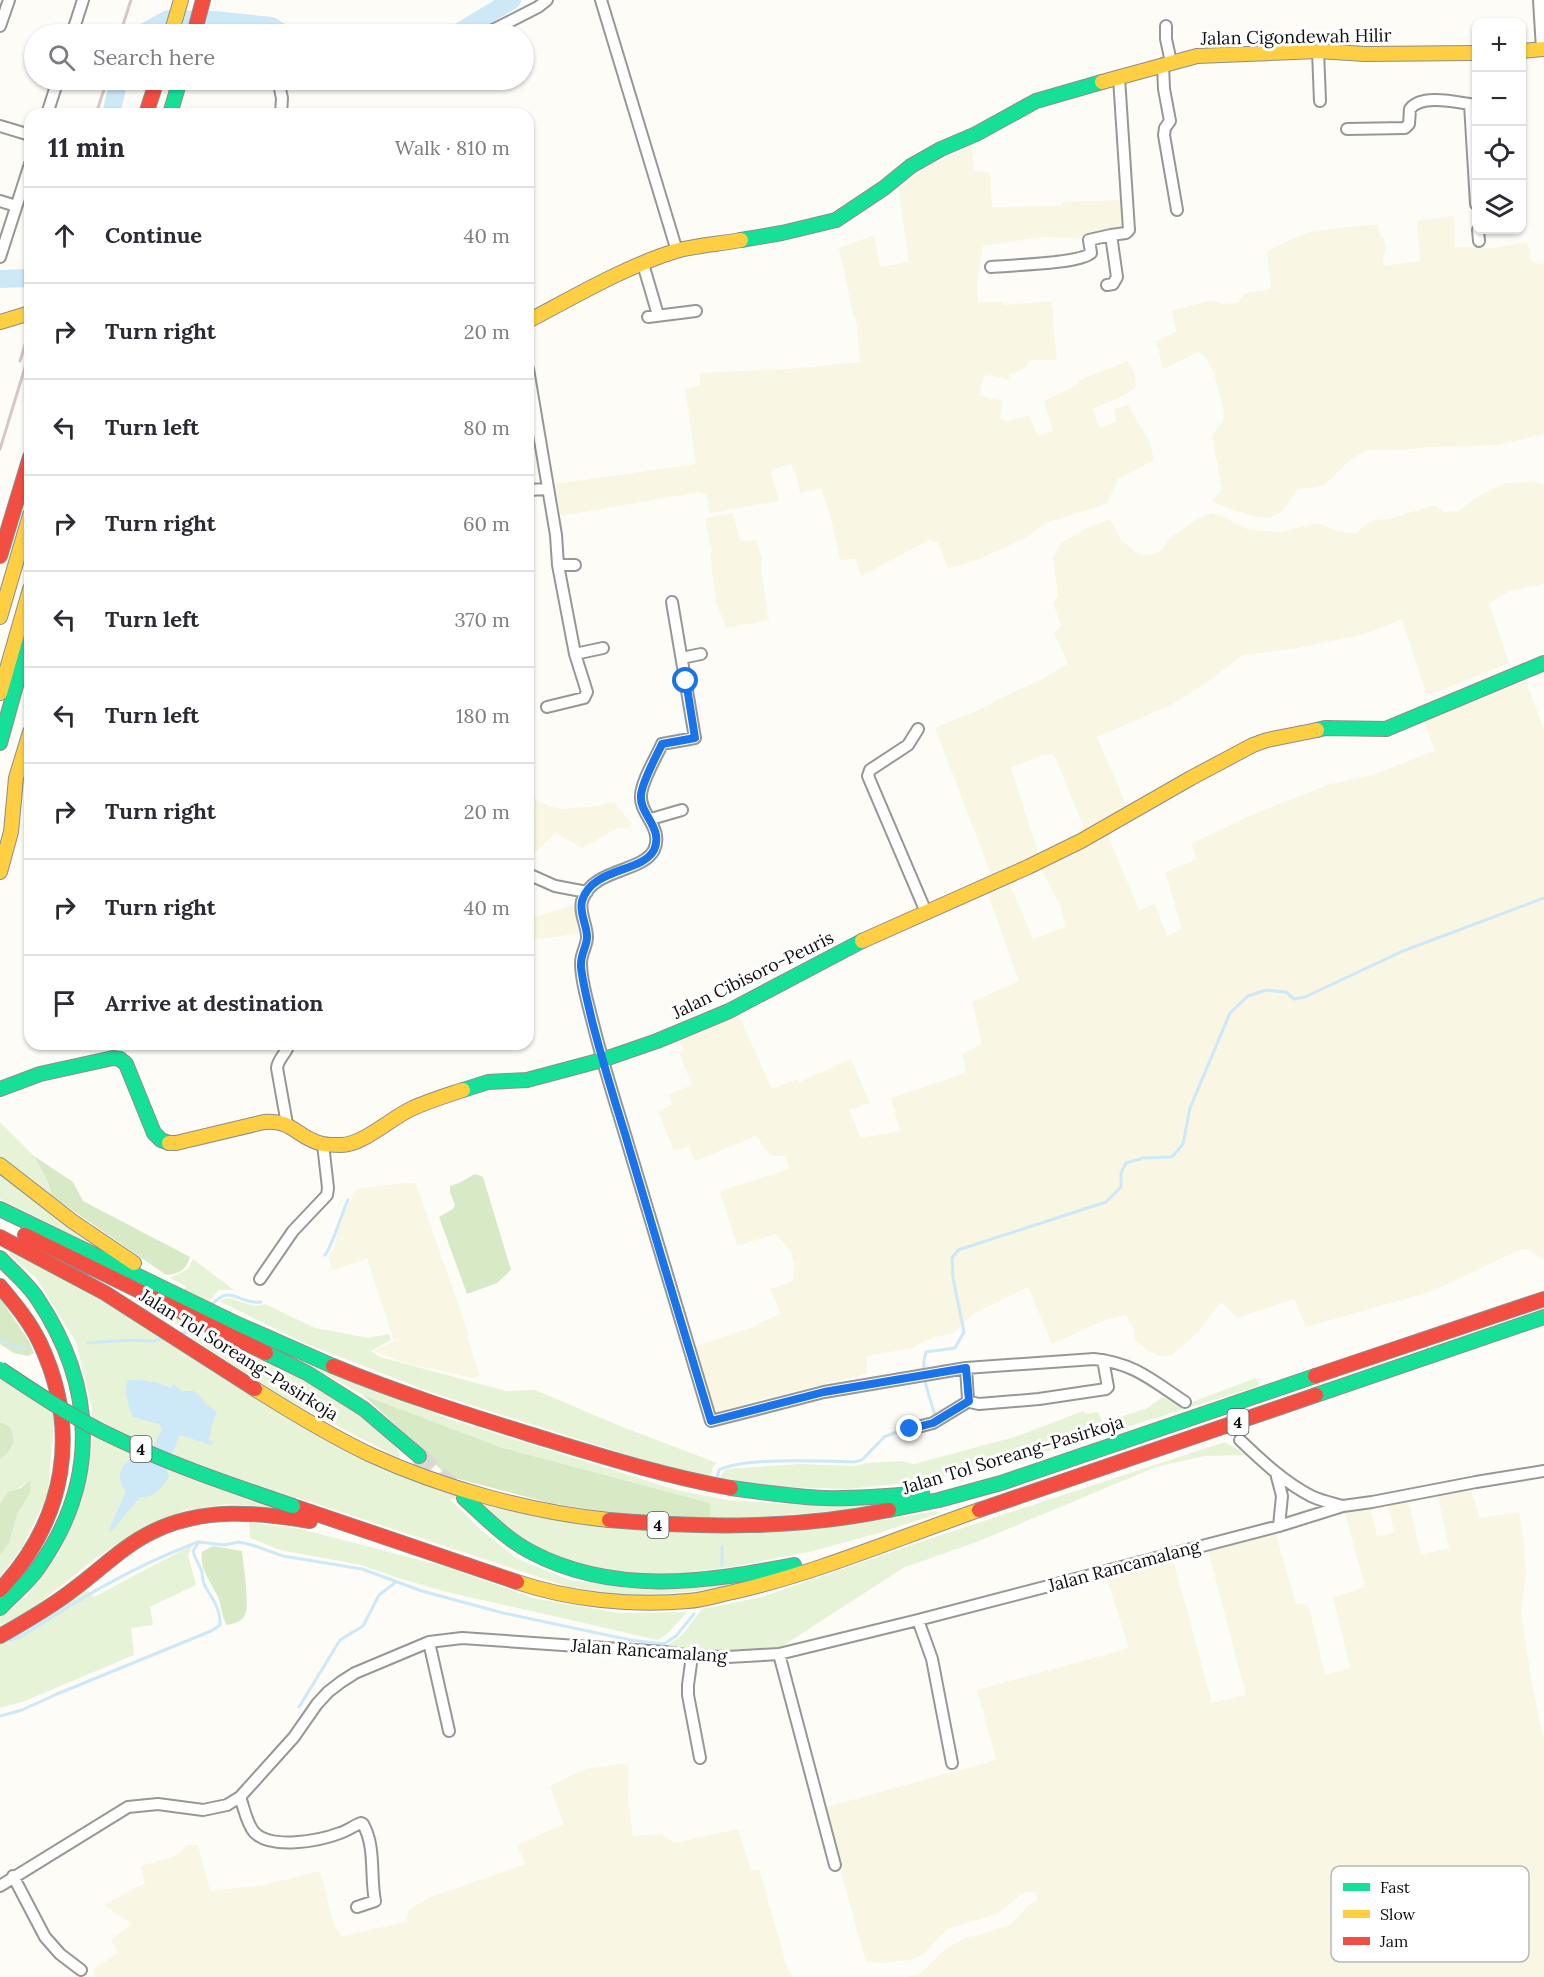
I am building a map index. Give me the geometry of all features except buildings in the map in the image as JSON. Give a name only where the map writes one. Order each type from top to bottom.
[{"type":"main road","points":[[174,24],[181,0]]},
{"type":"main road","points":[[197,24],[203,0]]},
{"type":"main road","points":[[1526,51],[1543,49]]},
{"type":"main road","name":"Jalan Cigondewah Hilir","points":[[534,318],[643,264],[677,251],[827,224],[866,201],[920,161],[1036,101],[1167,63],[1197,56],[1318,51],[1365,54],[1472,53]]},
{"type":"main road","points":[[149,108],[154,90]]},
{"type":"main road","points":[[172,108],[177,90]]},
{"type":"main road","points":[[0,322],[24,315]]},
{"type":"main road","points":[[0,556],[24,477]]},
{"type":"main road","points":[[0,617],[24,535]]},
{"type":"main road","points":[[0,693],[24,610]]},
{"type":"main road","points":[[1,740],[24,657]]},
{"type":"main road","name":"Jalan Cibisoro-Peuris","points":[[323,1144],[345,1145],[362,1138],[409,1110],[433,1100],[488,1082],[527,1080],[602,1060],[657,1041],[729,1011],[858,943],[1081,841],[1252,745],[1325,728],[1386,729],[1544,663]]},
{"type":"main road","points":[[0,872],[14,813],[16,778],[24,752]]},
{"type":"main road","points":[[0,1089],[40,1074],[113,1058],[120,1059],[126,1064],[154,1132],[160,1140],[167,1143],[275,1121],[287,1124],[308,1138],[323,1144]]},
{"type":"main road","points":[[0,1166],[72,1221],[138,1266],[173,1296]]},
{"type":"main road","points":[[0,1209],[173,1296],[307,1373],[364,1409],[419,1456]]},
{"type":"main road","points":[[0,1222],[229,1319],[315,1359],[439,1405],[683,1479],[800,1497],[840,1499],[877,1498],[954,1488],[1033,1472]]},
{"type":"main road","name":"Jalan Tol Soreang–Pasirkoja","points":[[0,1237],[72,1274],[296,1415],[372,1455],[453,1485],[561,1512],[656,1525],[747,1527],[841,1518],[942,1499],[1033,1472],[1544,1299]]},
{"type":"main road","points":[[0,1257],[37,1296],[64,1341],[77,1380],[84,1437],[84,1455],[78,1486],[65,1525],[36,1571],[0,1608]]},
{"type":"main road","points":[[0,1286],[29,1322],[46,1352],[57,1387],[62,1439],[58,1484],[43,1529],[21,1567],[0,1590]]},
{"type":"main road","name":"Jalan Tol Soreang–Pasirkoja","points":[[0,1368],[70,1413],[126,1443],[295,1512],[552,1593],[622,1602],[668,1603],[711,1598],[817,1568],[1544,1317]]},
{"type":"main road","points":[[464,1498],[509,1537],[543,1559],[587,1576],[628,1581],[696,1579],[769,1570],[822,1559],[931,1527]]},
{"type":"main road","points":[[0,1636],[48,1608],[141,1538],[169,1525],[199,1516],[295,1512]]},
{"type":"street","points":[[0,26],[9,0]]},
{"type":"street","points":[[75,24],[83,0]]},
{"type":"street","points":[[505,24],[547,0]]},
{"type":"street","points":[[601,0],[677,251]]},
{"type":"street","points":[[1539,0],[1543,49]]},
{"type":"street","points":[[1166,26],[1167,63],[1164,89],[1170,121],[1165,128],[1164,135],[1177,210]]},
{"type":"street","points":[[1318,51],[1320,101]]},
{"type":"street","points":[[991,267],[1069,260],[1087,256],[1091,254],[1089,240],[1126,233],[1129,225],[1119,78]]},
{"type":"street","points":[[49,108],[55,90]]},
{"type":"street","points":[[280,90],[281,108]]},
{"type":"street","points":[[1347,129],[1405,128],[1409,124],[1410,109],[1417,103],[1434,100],[1472,104]]},
{"type":"street","points":[[0,126],[24,133]]},
{"type":"street","points":[[1474,126],[1475,180]]},
{"type":"street","points":[[0,257],[24,182]]},
{"type":"street","points":[[0,201],[16,206]]},
{"type":"street","points":[[1107,285],[1113,284],[1117,277],[1111,235]]},
{"type":"street","points":[[643,264],[653,316],[696,311]]},
{"type":"street","points":[[534,405],[574,654],[587,692],[586,697],[547,707]]},
{"type":"street","points":[[534,490],[548,489]]},
{"type":"street","points":[[558,565],[575,565]]},
{"type":"street","points":[[672,602],[695,738],[662,744],[641,793],[644,807],[656,835],[654,849],[649,856],[632,866],[608,874],[587,892],[582,902],[587,939],[581,953],[581,964],[602,1060],[711,1421],[824,1392],[966,1368],[1103,1360],[1115,1361],[1133,1368],[1185,1402]]},
{"type":"street","points":[[574,654],[603,648]]},
{"type":"street","points":[[682,658],[701,654]]},
{"type":"street","points":[[918,729],[908,745],[870,770],[868,776],[926,912]]},
{"type":"street","points":[[651,819],[682,810]]},
{"type":"street","points":[[534,877],[555,886],[587,892]]},
{"type":"street","points":[[287,1050],[277,1064],[287,1124]]},
{"type":"street","points":[[260,1279],[293,1231],[327,1195],[323,1144]]},
{"type":"street","points":[[910,1429],[933,1423],[969,1401],[979,1404],[1039,1399],[1106,1389],[1108,1387],[1103,1360]]},
{"type":"street","points":[[966,1368],[969,1401]]},
{"type":"street","points":[[1240,1440],[1276,1473],[1313,1497],[1343,1506]]},
{"type":"street","name":"Jalan Rancamalang","points":[[0,1886],[128,1808],[158,1804],[202,1810],[227,1805],[240,1797],[294,1737],[327,1692],[355,1673],[429,1642],[462,1638],[664,1652],[692,1656],[728,1657],[779,1654],[1279,1526],[1343,1506],[1544,1471]]},
{"type":"street","points":[[1276,1473],[1282,1497],[1279,1526]]},
{"type":"street","points":[[918,1620],[932,1659],[952,1763]]},
{"type":"street","points":[[429,1642],[449,1731]]},
{"type":"street","points":[[779,1654],[835,1865]]},
{"type":"street","points":[[692,1656],[688,1695],[700,1758]]},
{"type":"street","points":[[240,1797],[252,1830],[259,1837],[276,1842],[292,1843],[322,1838],[363,1824],[372,1851],[375,1901],[357,1907]]},
{"type":"street","points":[[14,1876],[45,1937],[60,1954],[81,1970]]},
{"type":"shaded area","points":[[972,145],[974,170],[990,173],[992,207],[1052,206],[1062,205],[1062,202],[1123,200],[1125,231],[1093,234],[1082,238],[1041,237],[983,246],[977,282],[978,302],[1001,302],[1004,305],[1051,301],[1053,311],[1057,360],[1032,360],[1024,369],[1010,374],[1008,380],[991,375],[984,377],[982,381],[980,396],[1003,401],[1000,419],[1006,421],[1029,416],[1038,436],[1053,431],[1044,401],[1077,385],[1080,380],[1128,361],[1135,375],[1136,387],[1125,395],[1092,409],[1100,428],[1116,422],[1114,409],[1128,405],[1150,443],[1154,460],[1118,479],[1107,504],[1046,523],[1023,539],[965,564],[948,568],[938,543],[929,540],[861,576],[855,559],[840,560],[831,518],[821,489],[800,493],[796,473],[791,464],[773,469],[771,474],[779,501],[710,513],[706,495],[699,492],[561,516],[555,484],[696,464],[685,389],[701,385],[699,373],[789,369],[860,362],[857,326],[839,248],[874,235],[880,267],[909,262],[898,187],[928,167]]},
{"type":"shaded area","points":[[1454,216],[1455,247],[1493,248],[1526,242],[1533,263],[1544,264],[1544,434],[1498,445],[1367,450],[1351,459],[1325,485],[1297,490],[1282,512],[1268,518],[1257,517],[1213,503],[1212,499],[1222,490],[1212,436],[1223,420],[1224,411],[1214,373],[1205,357],[1199,352],[1163,369],[1156,341],[1176,332],[1172,311],[1211,300],[1222,304],[1237,303],[1246,293],[1271,289],[1267,251],[1313,231],[1378,224],[1380,236],[1384,238],[1386,248],[1383,258],[1384,266],[1420,261],[1417,221]]},
{"type":"shaded area","points":[[1507,483],[1544,484],[1544,584],[1509,591],[1489,604],[1509,663],[1427,696],[1402,619],[1365,634],[1298,648],[1243,655],[1208,682],[1171,705],[1097,737],[1128,809],[1086,834],[1054,754],[1041,756],[1011,768],[1039,856],[992,877],[935,728],[992,704],[1068,664],[1054,633],[1061,626],[1053,603],[1058,596],[1053,557],[1061,543],[1087,528],[1108,520],[1112,522],[1120,538],[1134,551],[1142,555],[1155,554],[1170,538],[1194,521],[1211,513],[1249,530],[1281,532],[1318,523],[1337,531],[1356,534],[1366,524],[1375,520],[1389,519],[1431,506],[1436,506],[1443,512],[1458,511],[1482,494]]},
{"type":"shaded area","points":[[733,513],[740,541],[756,540],[762,558],[761,569],[769,620],[726,628],[716,602],[710,555],[712,549],[705,518]]},
{"type":"shaded area","points":[[1526,681],[1544,730],[1544,1260],[1530,1250],[1521,1249],[1433,1291],[1306,1327],[1294,1299],[1237,1318],[1221,1302],[1198,1332],[1171,1356],[1149,1352],[1135,1339],[1134,1329],[1126,1315],[1105,1320],[1052,1344],[1028,1287],[973,1314],[955,1332],[926,1340],[913,1348],[867,1356],[867,1374],[714,1413],[694,1347],[758,1325],[760,1322],[781,1314],[770,1289],[793,1281],[794,1265],[791,1251],[775,1234],[737,1246],[720,1191],[789,1169],[786,1156],[770,1155],[756,1136],[695,1161],[689,1146],[674,1151],[658,1111],[672,1105],[669,1094],[692,1085],[679,1053],[684,1050],[678,1036],[738,1014],[772,1089],[797,1079],[799,1082],[851,1059],[870,1103],[849,1110],[861,1138],[900,1131],[891,1098],[966,1073],[962,1054],[982,1044],[972,1002],[1019,981],[988,894],[1010,885],[1033,939],[1065,927],[1061,907],[1041,869],[1107,833],[1139,910],[1155,904],[1167,936],[1182,929],[1165,872],[1197,859],[1191,844],[1251,815],[1327,785],[1372,775],[1435,751],[1424,721]]},
{"type":"shaded area","points":[[534,797],[541,803],[560,809],[598,806],[611,802],[616,804],[632,824],[628,829],[619,827],[582,848],[555,833],[534,854]]},
{"type":"shaded area","points":[[573,905],[580,933],[542,939],[534,937],[534,917]]},
{"type":"shaded area","points":[[416,1183],[468,1333],[480,1376],[473,1378],[401,1362],[374,1351],[394,1341],[367,1258],[332,1270],[328,1256],[334,1248],[338,1228],[356,1189]]},
{"type":"shaded area","points":[[1471,1488],[1480,1518],[1519,1512],[1526,1574],[1521,1611],[1532,1684],[1544,1740],[1544,1977],[907,1977],[921,1973],[943,1951],[964,1938],[1011,1924],[1030,1904],[1038,1900],[1036,1892],[1020,1895],[999,1913],[949,1928],[923,1955],[911,1960],[866,1962],[823,1808],[996,1760],[977,1690],[1129,1648],[1106,1577],[1173,1559],[1212,1703],[1246,1695],[1208,1550],[1275,1531],[1296,1605],[1308,1603],[1325,1675],[1350,1668],[1333,1597],[1365,1587],[1345,1513],[1370,1507],[1377,1536],[1394,1533],[1388,1503],[1408,1499],[1421,1555],[1449,1548],[1437,1493]]},
{"type":"shaded area","points":[[629,1763],[628,1798],[633,1836],[661,1834],[674,1843],[738,1829],[751,1870],[759,1870],[788,1970],[793,1977],[95,1977],[93,1969],[118,1953],[111,1940],[132,1924],[106,1907],[105,1904],[145,1883],[141,1866],[172,1857],[180,1853],[186,1845],[198,1845],[210,1891],[264,1885],[320,1871],[334,1925],[342,1936],[406,1922],[409,1910],[426,1899],[525,1864],[517,1845],[564,1824],[550,1786],[585,1769]]},
{"type":"green space","points":[[0,1122],[34,1156],[47,1180],[52,1196],[0,1158]]},
{"type":"green space","points":[[34,1156],[73,1182],[83,1201],[190,1257],[184,1268],[175,1274],[166,1275],[52,1196],[47,1180]]},
{"type":"green space","points":[[475,1174],[483,1177],[511,1270],[497,1283],[467,1294],[439,1217],[453,1209],[455,1205],[450,1186]]},
{"type":"green space","points":[[0,1175],[103,1250],[0,1199]]},
{"type":"green space","points":[[10,1249],[141,1322],[295,1423],[541,1515],[849,1525],[937,1511],[937,1514],[813,1551],[737,1566],[676,1574],[626,1577],[554,1560],[471,1502],[450,1499],[480,1529],[516,1558],[569,1580],[628,1588],[784,1570],[708,1590],[631,1596],[569,1587],[296,1497],[289,1509],[228,1504],[186,1510],[141,1528],[96,1558],[24,1615],[0,1625],[0,1616],[14,1607],[32,1590],[60,1551],[82,1500],[92,1448],[92,1408],[76,1342],[36,1278],[9,1254]]},
{"type":"green space","points":[[193,1259],[234,1290],[219,1290],[186,1329],[144,1306],[146,1302],[169,1312],[186,1286],[170,1278],[188,1269]]},
{"type":"green space","points":[[0,1298],[29,1341],[34,1353],[28,1356],[14,1353],[0,1344]]},
{"type":"green space","points":[[228,1298],[255,1306],[265,1304],[315,1328],[368,1338],[389,1334],[391,1340],[371,1351],[380,1357],[506,1391],[535,1390],[717,1463],[712,1468],[711,1477],[647,1461],[433,1393],[304,1343],[219,1301]]},
{"type":"green space","points":[[200,1330],[292,1370],[363,1416],[394,1443],[400,1455],[399,1458],[288,1400],[192,1338]]},
{"type":"green space","points":[[316,1366],[449,1419],[677,1490],[727,1500],[802,1505],[868,1504],[869,1508],[711,1521],[710,1503],[500,1447],[363,1395],[314,1368]]},
{"type":"green space","points":[[0,1374],[53,1408],[54,1421],[48,1494],[22,1548],[0,1577],[0,1555],[9,1542],[17,1515],[30,1493],[30,1480],[0,1504],[0,1460],[14,1446],[0,1422]]},
{"type":"green space","points":[[1256,1378],[1259,1386],[1004,1465],[917,1482],[848,1489],[778,1487],[720,1480],[726,1469],[800,1464],[856,1466],[866,1463],[901,1461],[914,1464],[1018,1436],[1083,1411],[1086,1414],[1098,1412],[1103,1423],[1147,1408],[1163,1397],[1179,1407]]},
{"type":"green space","points":[[363,1395],[500,1447],[710,1503],[711,1521],[619,1514],[550,1503],[447,1476]]},
{"type":"green space","points":[[0,1422],[10,1427],[14,1442],[0,1460]]},
{"type":"green space","points":[[1225,1442],[1247,1455],[1204,1456],[1156,1467],[979,1541],[903,1568],[778,1649],[682,1651],[665,1647],[682,1635],[702,1609],[762,1597],[923,1541]]},
{"type":"green space","points":[[31,1479],[30,1493],[17,1515],[9,1543],[0,1555],[0,1504],[8,1492],[21,1488]]},
{"type":"green space","points":[[249,1522],[300,1529],[447,1567],[533,1598],[619,1613],[687,1612],[667,1634],[658,1640],[443,1591],[361,1565],[280,1550],[250,1538]]},
{"type":"green space","points":[[192,1545],[188,1555],[196,1585],[150,1607],[153,1625],[131,1628],[134,1655],[25,1701],[0,1708],[0,1644],[34,1626],[86,1589],[94,1597]]},
{"type":"green space","points":[[213,1546],[242,1551],[247,1595],[246,1612],[244,1617],[229,1625],[225,1622],[218,1597],[202,1564],[202,1552]]},
{"type":"water","points":[[128,1380],[150,1381],[171,1388],[173,1384],[182,1391],[193,1391],[198,1394],[217,1412],[209,1440],[214,1442],[211,1445],[180,1435],[166,1468],[169,1477],[153,1494],[140,1497],[111,1532],[109,1530],[126,1491],[120,1477],[121,1471],[129,1460],[142,1455],[150,1455],[162,1429],[159,1424],[133,1417],[126,1394]]},
{"type":"waterway","points":[[472,24],[512,0]]},
{"type":"waterway","points":[[159,24],[168,19],[252,24]]},
{"type":"waterway","points":[[112,108],[117,90]]},
{"type":"waterway","points":[[0,279],[24,278]]},
{"type":"waterway","points":[[933,1419],[935,1415],[924,1375],[926,1352],[955,1348],[964,1332],[953,1278],[952,1258],[958,1250],[1106,1202],[1121,1187],[1121,1173],[1126,1163],[1143,1158],[1172,1157],[1183,1144],[1190,1108],[1230,1013],[1248,996],[1266,990],[1286,992],[1294,999],[1305,997],[1403,951],[1544,898]]},
{"type":"waterway","points":[[325,1255],[348,1200]]},
{"type":"waterway","points":[[211,1306],[218,1299],[230,1295],[246,1301],[261,1302]]},
{"type":"waterway","points":[[182,1333],[192,1331],[196,1326]]},
{"type":"waterway","points":[[88,1343],[154,1341],[164,1338]]},
{"type":"waterway","points":[[0,1339],[25,1349]]},
{"type":"waterway","points":[[717,1478],[719,1470],[746,1463],[862,1460],[884,1437],[907,1428]]},
{"type":"waterway","points":[[10,1640],[20,1637],[128,1573],[198,1542]]},
{"type":"waterway","points":[[0,1716],[22,1710],[211,1631],[220,1625],[217,1607],[204,1584],[202,1571],[193,1551],[199,1542],[224,1545],[239,1542],[283,1556],[362,1569],[422,1591],[503,1613],[630,1640],[664,1644],[676,1636],[694,1614]]},
{"type":"waterway","points":[[722,1546],[722,1565]]},
{"type":"waterway","points":[[299,1707],[340,1640],[363,1626],[379,1595],[396,1582]]},
{"type":"tunnel","points":[[419,1456],[451,1486]]},
{"type":"railway","points":[[123,24],[131,0]]},
{"type":"railway","points":[[98,108],[104,90]]},
{"type":"railway","points":[[20,361],[24,348]]},
{"type":"railway","points":[[0,449],[24,371]]},
{"type":"traffic: fast","points":[[741,240],[836,220],[884,188],[911,166],[941,149],[976,134],[1036,101],[1102,82]]},
{"type":"traffic: fast","points":[[172,108],[177,90]]},
{"type":"traffic: fast","points":[[0,743],[24,657]]},
{"type":"traffic: fast","points":[[1317,730],[1325,728],[1386,729],[1544,663]]},
{"type":"traffic: fast","points":[[463,1090],[488,1082],[527,1080],[602,1060],[657,1041],[729,1011],[862,941]]},
{"type":"traffic: fast","points":[[0,1089],[40,1074],[113,1058],[120,1059],[126,1064],[154,1133],[161,1140],[169,1143]]},
{"type":"traffic: fast","points":[[0,1209],[235,1323],[333,1366]]},
{"type":"traffic: fast","points":[[0,1258],[37,1298],[57,1331],[71,1365],[80,1399],[83,1433],[80,1468],[72,1501],[58,1535],[38,1568],[0,1608]]},
{"type":"traffic: fast","points":[[1316,1395],[1544,1317]]},
{"type":"traffic: fast","points":[[266,1353],[307,1373],[364,1409],[419,1456]]},
{"type":"traffic: fast","points":[[0,1369],[75,1417],[124,1442],[196,1472],[293,1506]]},
{"type":"traffic: fast","points":[[889,1510],[939,1500],[1001,1483],[1315,1376]]},
{"type":"traffic: fast","points":[[731,1488],[824,1498],[861,1498],[922,1493]]},
{"type":"traffic: fast","points":[[464,1498],[522,1547],[563,1566],[595,1575],[627,1580],[694,1580],[794,1565]]},
{"type":"traffic: slow","points":[[174,24],[181,0]]},
{"type":"traffic: slow","points":[[1526,51],[1544,49]]},
{"type":"traffic: slow","points":[[1102,82],[1197,56],[1318,51],[1365,54],[1472,53]]},
{"type":"traffic: slow","points":[[534,318],[600,283],[657,257],[684,249],[741,240]]},
{"type":"traffic: slow","points":[[0,322],[24,315]]},
{"type":"traffic: slow","points":[[0,617],[24,535]]},
{"type":"traffic: slow","points":[[0,693],[24,610]]},
{"type":"traffic: slow","points":[[862,941],[1081,841],[1253,745],[1317,730]]},
{"type":"traffic: slow","points":[[0,872],[11,832],[16,778],[24,752]]},
{"type":"traffic: slow","points":[[169,1143],[264,1122],[274,1122],[289,1126],[307,1138],[323,1144],[350,1144],[368,1136],[411,1109],[463,1090]]},
{"type":"traffic: slow","points":[[0,1165],[72,1221],[134,1263]]},
{"type":"traffic: slow","points":[[255,1389],[356,1448],[427,1478],[518,1505],[609,1520]]},
{"type":"traffic: slow","points":[[517,1582],[558,1593],[601,1600],[645,1603],[699,1600],[795,1575],[979,1510]]},
{"type":"traffic: jam","points":[[197,24],[203,0]]},
{"type":"traffic: jam","points":[[148,108],[154,90]]},
{"type":"traffic: jam","points":[[0,556],[24,477]]},
{"type":"traffic: jam","points":[[25,1235],[266,1353]]},
{"type":"traffic: jam","points":[[0,1237],[105,1293],[255,1389]]},
{"type":"traffic: jam","points":[[0,1286],[27,1320],[40,1343],[53,1376],[60,1409],[63,1441],[60,1473],[52,1504],[40,1534],[22,1563],[0,1590]]},
{"type":"traffic: jam","points":[[1315,1376],[1544,1299]]},
{"type":"traffic: jam","points":[[333,1366],[407,1394],[532,1435],[656,1471],[731,1488]]},
{"type":"traffic: jam","points":[[979,1510],[1316,1395]]},
{"type":"traffic: jam","points":[[293,1506],[517,1582]]},
{"type":"traffic: jam","points":[[609,1520],[714,1525],[784,1524],[889,1510]]},
{"type":"traffic: jam","points":[[0,1636],[56,1602],[131,1544],[171,1524],[190,1518],[230,1514],[270,1515],[310,1521]]},
{"type":"route","points":[[686,681],[695,738],[662,744],[641,793],[641,799],[656,835],[654,849],[649,856],[632,866],[608,874],[587,892],[582,902],[587,939],[581,953],[582,974],[602,1060],[711,1421],[824,1392],[966,1368],[969,1401],[933,1423],[910,1429]]}]
